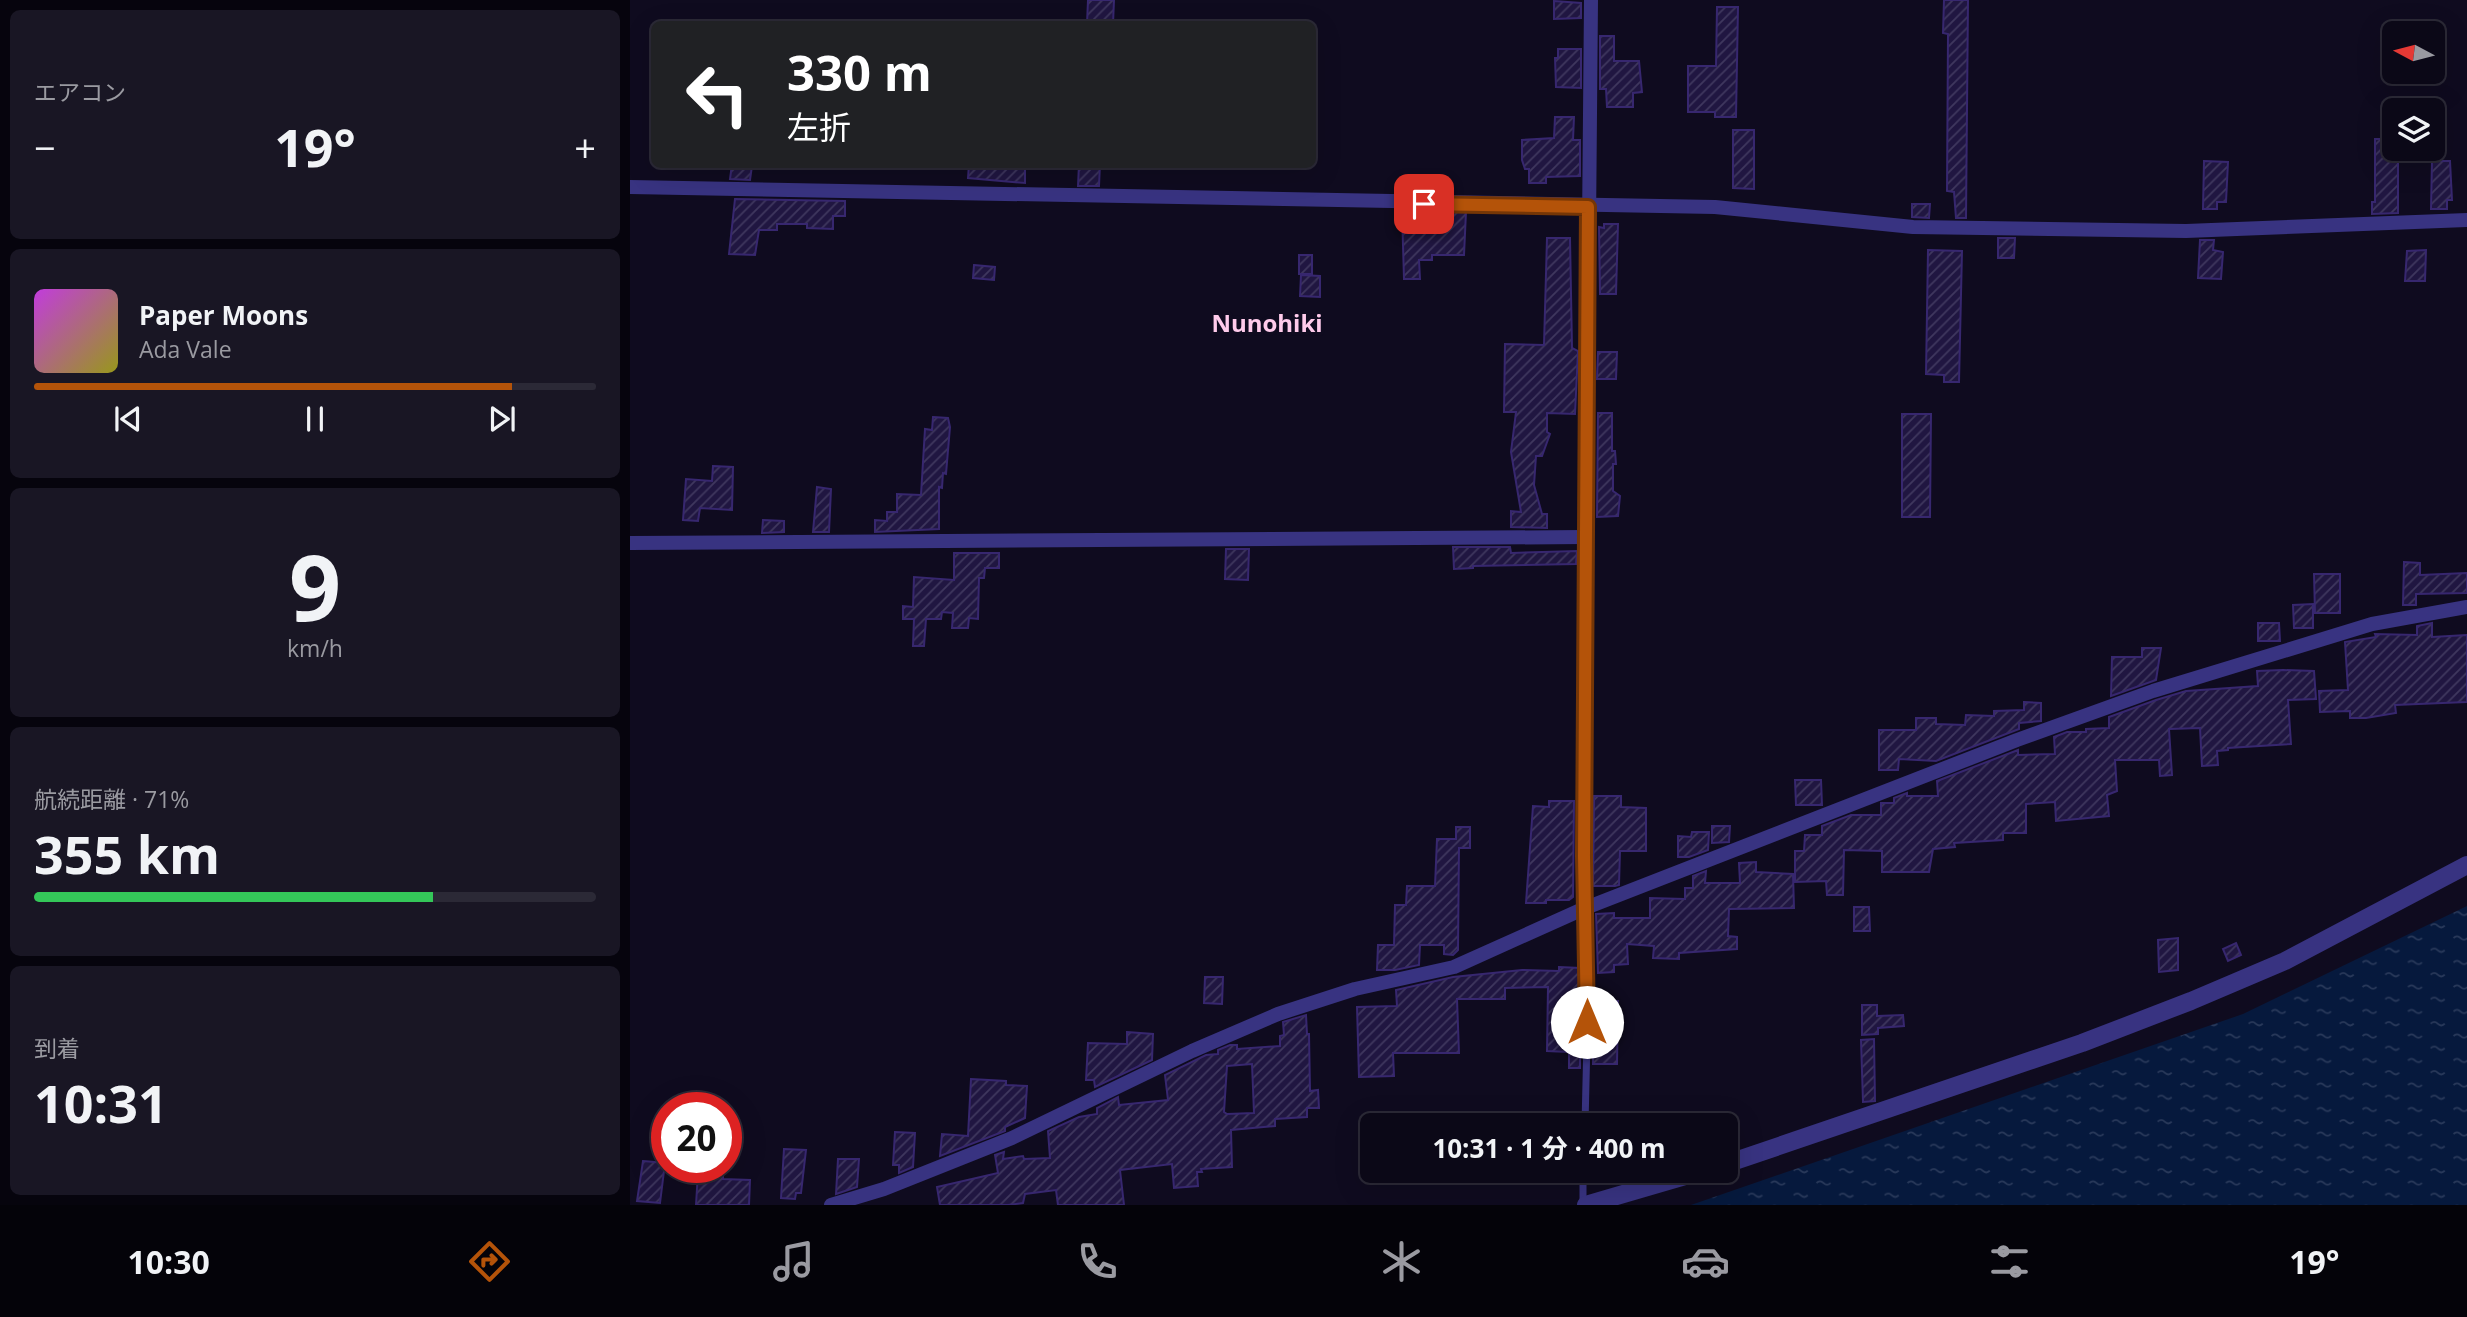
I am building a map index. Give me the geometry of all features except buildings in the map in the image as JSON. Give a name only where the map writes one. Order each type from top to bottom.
[{"type":"street","points":[[1584,909],[1584,537],[1591,0]]},
{"type":"street","points":[[630,187],[1588,207],[1715,207],[1913,227],[2186,231],[2467,220]]},
{"type":"street","points":[[630,543],[1584,537]]},
{"type":"street","points":[[831,1205],[884,1189],[1012,1138],[1192,1051],[1278,1014],[1355,989],[1454,967],[1584,909],[2017,740],[2153,691],[2372,624],[2467,607]]},
{"type":"street","points":[[1738,1160],[2093,1038],[2191,1001],[2285,961],[2467,865]]},
{"type":"street","points":[[1584,1205],[1660,1183]]},
{"type":"lane","points":[[1584,909],[1588,997],[1585,1113]]},
{"type":"lane","points":[[1583,1183],[1584,1205]]},
{"type":"water","points":[[2467,906],[2467,1205],[1691,1205],[2243,1014]]},
{"type":"district","name":"Nunohiki","points":[[1267,324]]},
{"type":"route","points":[[1424,204],[1588,207],[1584,537],[1584,909],[1587,1022]]}]
